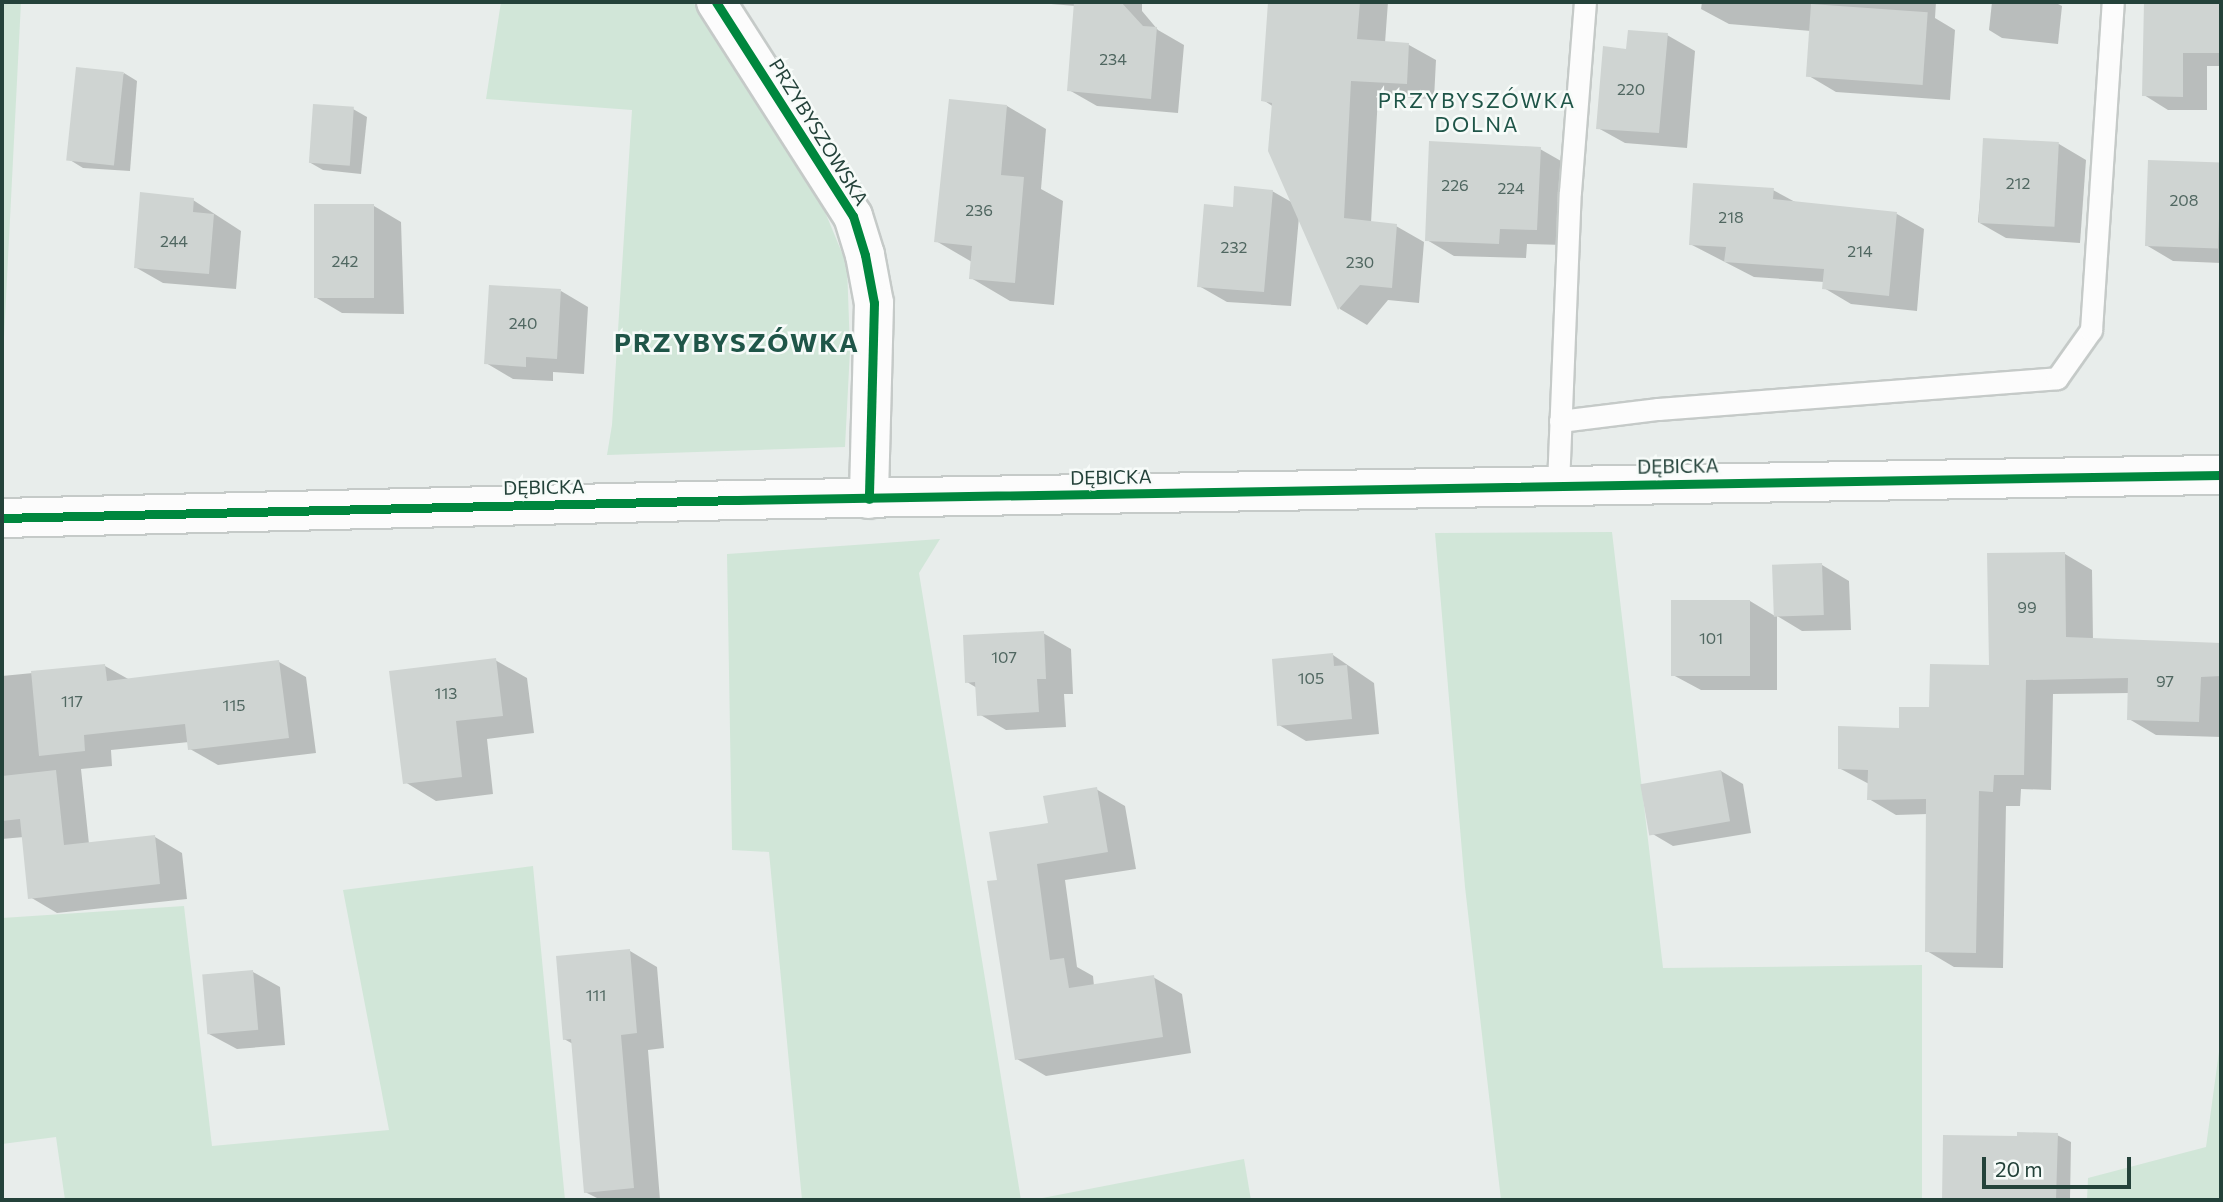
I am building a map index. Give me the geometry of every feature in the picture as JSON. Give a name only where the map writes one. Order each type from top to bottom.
[{"type":"street","name":"PRZYBYSZOWSKA","points":[[716,2],[853,216],[865,255],[874,303],[869,499]]},
{"type":"street","name":"DĘBICKA","points":[[2,518],[1558,485],[2221,474]]},
{"type":"lane","points":[[1558,485],[1570,192],[1585,2]]},
{"type":"lane","points":[[1560,421],[1658,409],[2056,378],[2091,330],[2113,2]]},
{"type":"green space","points":[[2,2],[21,2],[2,377]]},
{"type":"green space","points":[[501,2],[693,2],[823,207],[847,265],[850,350],[845,447],[607,455],[612,425],[632,110],[486,99]]},
{"type":"green space","points":[[1612,532],[1663,968],[1922,965],[1922,1200],[1501,1200],[1465,887],[1435,533]]},
{"type":"green space","points":[[940,539],[919,573],[1021,1200],[802,1200],[769,852],[732,850],[727,554]]},
{"type":"green space","points":[[533,866],[565,1200],[65,1200],[56,1137],[2,1144],[2,918],[184,906],[212,1146],[389,1130],[343,890]]},
{"type":"green space","points":[[2221,1037],[2221,1200],[2087,1200],[2088,1178],[2206,1147]]},
{"type":"green space","points":[[1244,1159],[1251,1200],[1032,1200]]},
{"type":"building","points":[[1074,2],[1121,2],[1143,26],[1157,27],[1151,99],[1067,91]]},
{"type":"building","points":[[1268,2],[1360,2],[1357,39],[1409,43],[1407,84],[1351,81],[1344,218],[1397,224],[1392,288],[1360,285],[1338,310],[1268,151],[1272,103],[1261,101]]},
{"type":"building","points":[[2144,2],[2221,2],[2221,53],[2183,53],[2183,97],[2142,96]]},
{"type":"building","points":[[1811,4],[1928,12],[1923,85],[1806,77]]},
{"type":"building","points":[[1628,30],[1668,33],[1659,133],[1596,129],[1603,46],[1626,49]]},
{"type":"building","points":[[76,67],[124,72],[114,166],[66,160]]},
{"type":"building","points":[[949,99],[1007,105],[1001,175],[1024,177],[1015,283],[969,279],[972,246],[934,242]]},
{"type":"building","points":[[313,104],[354,107],[350,166],[309,163]]},
{"type":"building","points":[[1983,138],[2059,142],[2054,227],[1979,223]]},
{"type":"building","points":[[1429,141],[1541,147],[1537,230],[1500,229],[1499,244],[1425,241]]},
{"type":"building","points":[[2148,160],[2221,163],[2218,248],[2145,246]]},
{"type":"building","points":[[1693,183],[1774,188],[1773,199],[1897,212],[1889,296],[1822,289],[1824,269],[1724,262],[1726,247],[1689,245]]},
{"type":"building","points":[[1234,186],[1273,190],[1264,292],[1197,287],[1204,204],[1233,207]]},
{"type":"building","points":[[140,192],[194,198],[193,212],[214,214],[209,274],[134,268]]},
{"type":"building","points":[[314,204],[374,204],[374,298],[314,298]]},
{"type":"building","points":[[489,285],[561,289],[557,359],[526,357],[526,367],[484,364]]},
{"type":"building","points":[[2065,552],[2066,637],[2221,643],[2221,676],[2201,677],[2199,722],[2127,720],[2128,678],[2026,680],[2024,775],[1994,775],[1993,792],[1979,791],[1976,953],[1925,952],[1926,799],[1867,800],[1868,770],[1838,769],[1838,726],[1899,728],[1899,707],[1929,707],[1930,664],[1989,665],[1987,553]]},
{"type":"building","points":[[1822,563],[1824,615],[1774,617],[1772,565]]},
{"type":"building","points":[[1671,600],[1750,600],[1750,676],[1671,676]]},
{"type":"building","points":[[1044,631],[1046,679],[1037,679],[1039,712],[977,716],[975,682],[965,683],[963,635]]},
{"type":"building","points":[[1333,653],[1334,666],[1347,665],[1352,719],[1277,726],[1272,659]]},
{"type":"building","points":[[496,658],[503,716],[456,721],[462,777],[403,784],[389,671]]},
{"type":"building","points":[[279,660],[289,738],[188,750],[185,724],[84,735],[85,751],[39,756],[31,671],[105,664],[107,681]]},
{"type":"building","points":[[56,770],[64,845],[155,835],[160,884],[28,899],[20,819],[2,821],[2,776]]},
{"type":"building","points":[[1721,770],[1730,821],[1649,835],[1640,784]]},
{"type":"building","points":[[1097,787],[1108,852],[1037,864],[1050,960],[1064,958],[1069,988],[1154,975],[1163,1037],[1015,1060],[987,881],[997,880],[989,832],[1048,823],[1043,796]]},
{"type":"building","points":[[630,949],[637,1033],[621,1035],[634,1188],[584,1193],[571,1039],[563,1040],[556,956]]},
{"type":"building","points":[[253,970],[258,1030],[207,1034],[202,974]]},
{"type":"building","points":[[2017,1132],[2058,1133],[2056,1200],[1942,1200],[1943,1135],[2017,1136]]},
{"type":"cycle path","points":[[716,2],[853,216],[865,255],[874,303],[869,499]]},
{"type":"cycle path","points":[[2,518],[737,500],[2221,475]]},
{"type":"district","name":"PRZYBYSZÓWKA DOLNA","points":[[1477,112]]},
{"type":"district","name":"PRZYBYSZÓWKA","points":[[737,342]]}]
